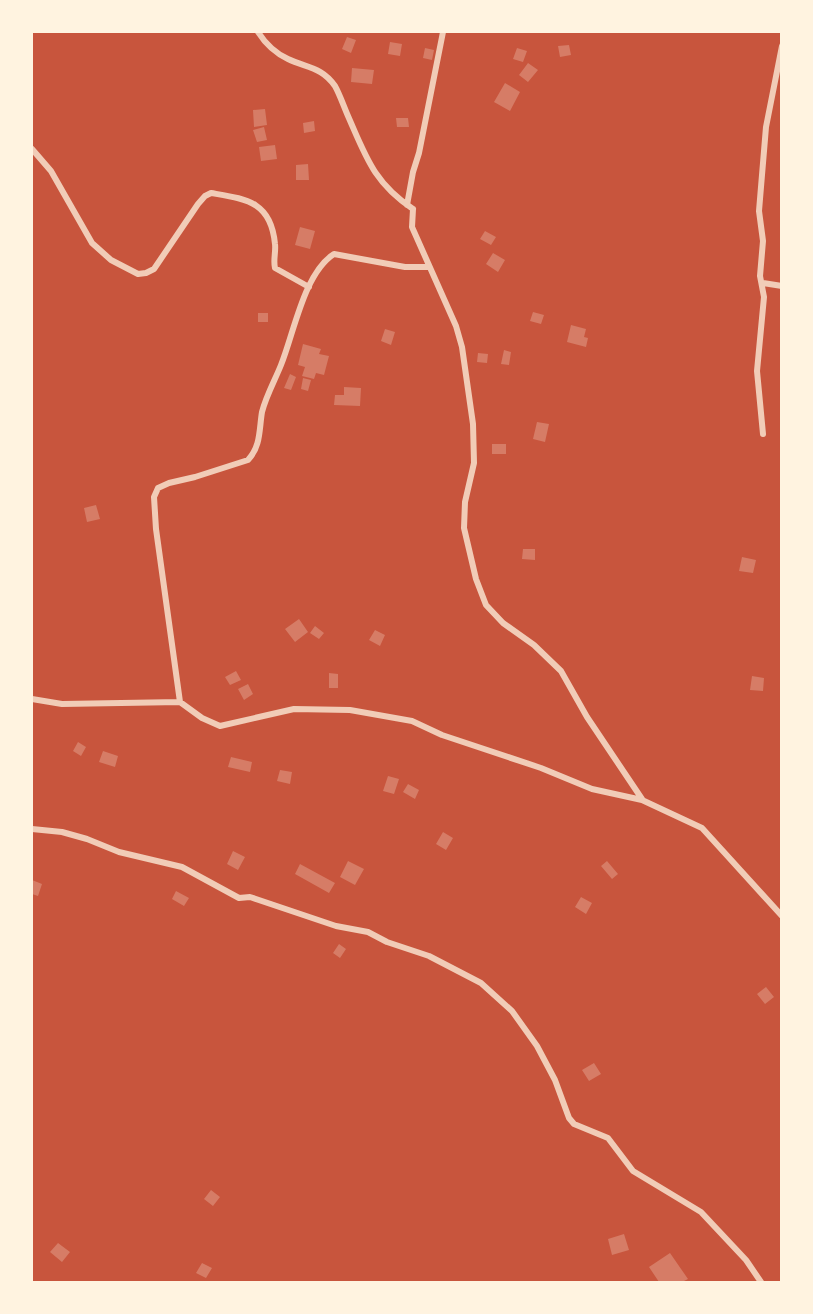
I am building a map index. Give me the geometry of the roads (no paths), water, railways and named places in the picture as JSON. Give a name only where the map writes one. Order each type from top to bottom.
[{"type":"street","points":[[258,32],[266,44],[287,59],[322,72],[335,87],[378,180],[394,197],[413,209]]},
{"type":"street","points":[[413,209],[406,204],[412,172],[419,153],[443,32]]},
{"type":"street","points":[[764,434],[756,371],[765,297],[760,270],[763,241],[759,211],[766,127],[782,46]]},
{"type":"street","points":[[32,149],[51,171],[92,243],[124,268],[138,274],[154,269],[198,204],[211,193],[255,203],[262,209],[273,234],[275,268],[309,287]]},
{"type":"street","points":[[413,209],[412,227],[456,326],[462,347],[473,424],[474,463],[465,502],[464,528],[476,579],[486,605],[503,623],[534,645],[561,671],[587,717],[642,800]]},
{"type":"street","points":[[180,702],[156,529],[154,497],[158,488],[248,460],[254,454],[263,411],[309,287],[328,258],[334,254],[405,267],[429,267]]},
{"type":"street","points":[[763,283],[782,286]]},
{"type":"street","points":[[32,699],[62,704],[180,702],[202,718],[220,726],[294,709],[350,710],[412,721],[442,735],[541,768],[592,789],[642,800],[702,828],[782,916]]},
{"type":"street","points":[[32,829],[63,832],[119,852],[182,867],[238,898],[250,897],[336,926],[368,932],[387,942],[429,956],[481,983],[512,1011],[537,1046],[555,1080],[569,1118],[574,1124],[608,1138],[633,1171],[701,1212],[746,1260],[761,1282]]}]
